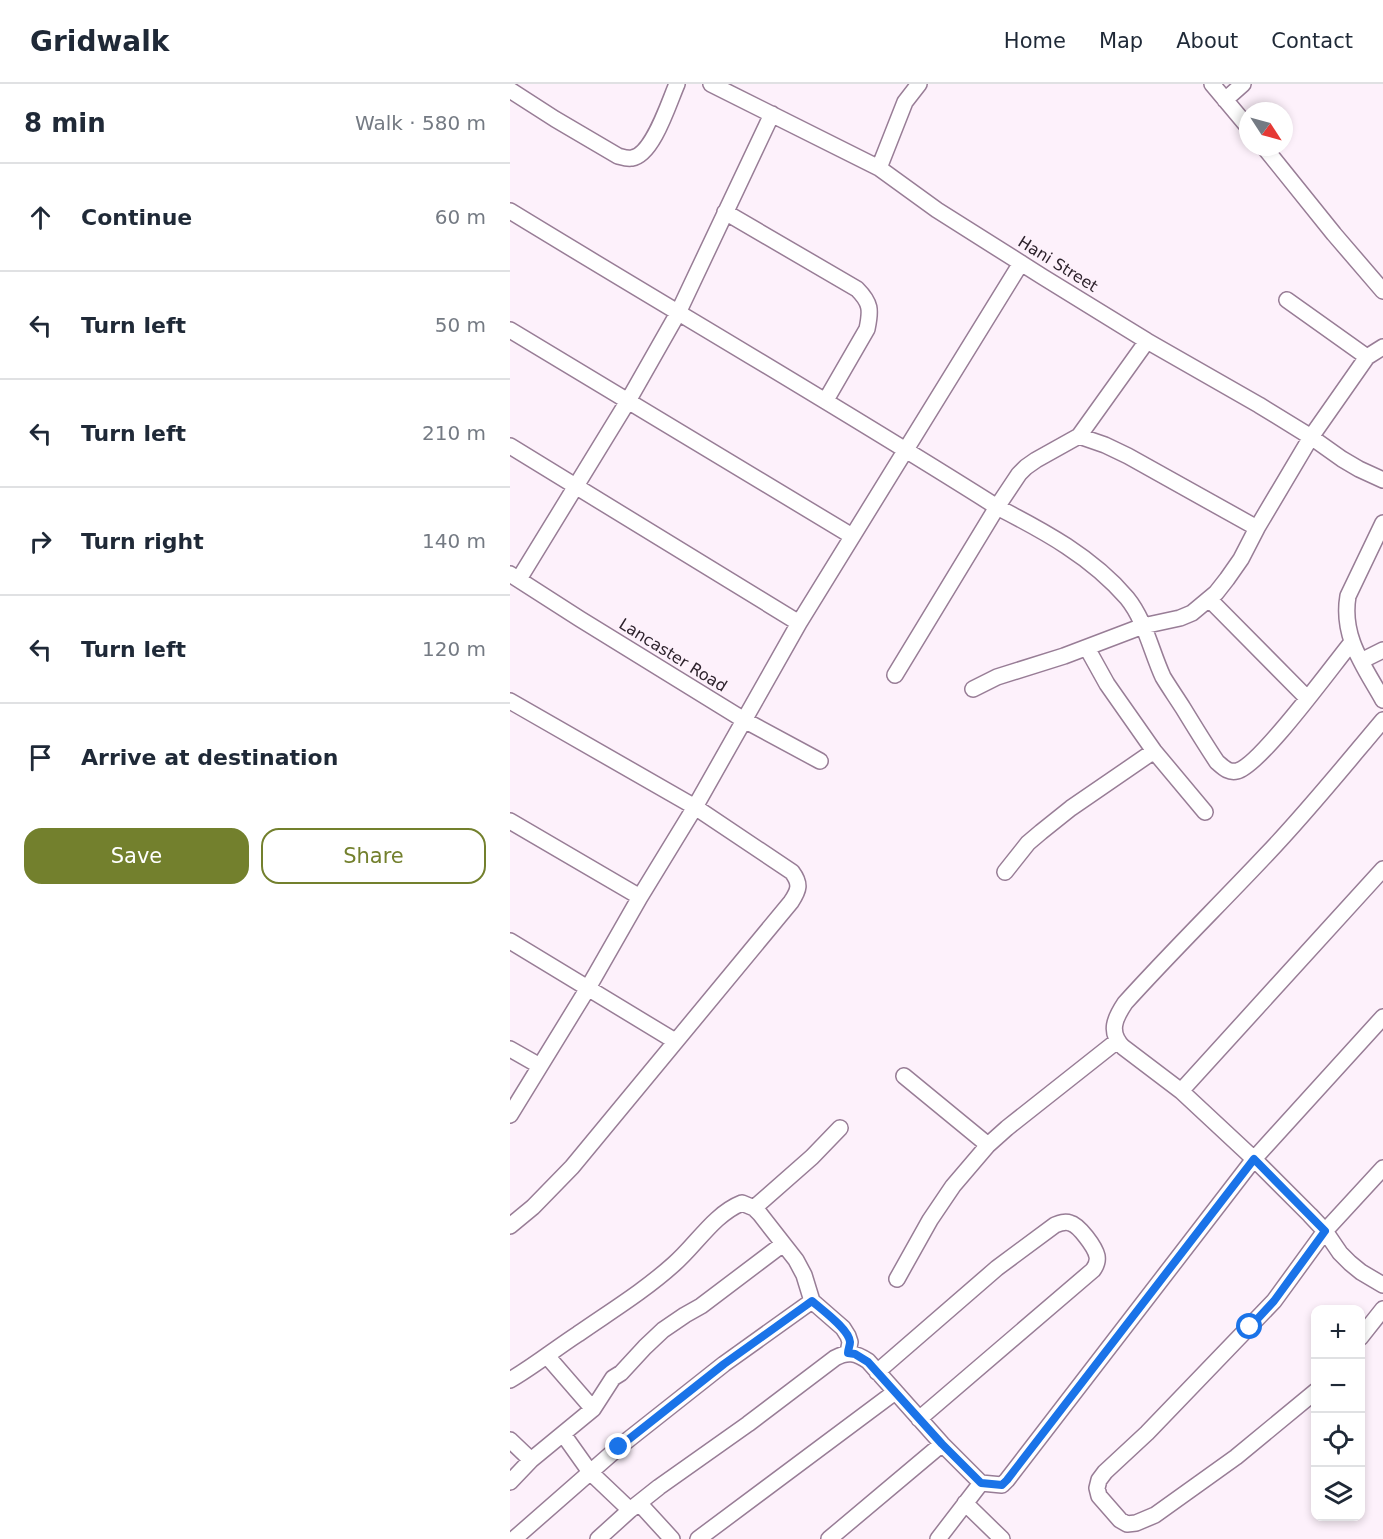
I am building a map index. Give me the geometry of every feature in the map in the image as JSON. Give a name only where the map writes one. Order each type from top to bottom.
[{"type":"street","points":[[510,90],[618,156],[633,158],[640,155],[653,139],[677,84]]},
{"type":"street","name":"Hani Street","points":[[711,84],[879,168],[937,210],[1021,263],[1147,341],[1311,436],[1342,459],[1383,480]]},
{"type":"street","points":[[879,168],[905,102],[919,84]]},
{"type":"street","points":[[1212,84],[1239,117]]},
{"type":"street","points":[[1225,100],[1243,84]]},
{"type":"street","points":[[514,577],[576,485],[628,401],[678,313],[772,114]]},
{"type":"street","points":[[1271,156],[1383,291]]},
{"type":"street","points":[[510,212],[826,400],[1096,566],[1128,599],[1136,611],[1165,680],[1217,762],[1227,771],[1235,772],[1246,767],[1265,748],[1352,642]]},
{"type":"street","points":[[725,212],[857,289],[866,297],[870,306],[867,328],[826,400]]},
{"type":"street","points":[[510,1115],[695,807],[852,536],[1021,263]]},
{"type":"street","points":[[1287,300],[1367,357]]},
{"type":"street","points":[[510,330],[852,536]]},
{"type":"street","points":[[895,675],[1018,474],[1036,459],[1079,436],[1147,341]]},
{"type":"street","points":[[973,689],[997,677],[1087,648],[1143,626],[1180,618],[1192,613],[1209,599],[1236,566],[1311,436],[1367,357],[1383,347]]},
{"type":"street","points":[[1079,436],[1128,456],[1257,528]]},
{"type":"street","points":[[510,446],[800,623]]},
{"type":"street","points":[[1383,523],[1348,596],[1346,609],[1346,620],[1352,642],[1383,700]]},
{"type":"street","name":"Lancaster Road","points":[[514,577],[744,720],[820,761]]},
{"type":"street","points":[[1209,599],[1307,698]]},
{"type":"street","points":[[1087,648],[1107,684],[1154,751],[1205,813]]},
{"type":"street","points":[[1361,661],[1383,650]]},
{"type":"street","points":[[510,700],[695,807],[792,872],[798,879],[796,895],[572,1167],[533,1207],[510,1226]]},
{"type":"street","points":[[1383,720],[1301,818],[1125,1003],[1114,1028],[1117,1041],[1123,1047],[1181,1091],[1254,1159],[1325,1231],[1350,1263],[1383,1285]]},
{"type":"street","points":[[1005,872],[1028,843],[1041,831],[1154,751]]},
{"type":"street","points":[[510,821],[640,897]]},
{"type":"street","points":[[1181,1091],[1383,869]]},
{"type":"street","points":[[510,941],[675,1041]]},
{"type":"street","points":[[598,1539],[634,1507],[835,1358],[848,1353],[862,1357],[981,1483],[1002,1485],[1254,1159],[1383,1017]]},
{"type":"street","points":[[897,1279],[952,1186],[988,1145],[1117,1041]]},
{"type":"street","points":[[510,1049],[540,1066]]},
{"type":"street","points":[[904,1076],[988,1145]]},
{"type":"street","points":[[754,1208],[804,1164],[840,1128]]},
{"type":"street","points":[[1311,1396],[1236,1457],[1143,1521],[1127,1524],[1120,1520],[1099,1496],[1096,1488],[1105,1472],[1147,1433],[1274,1301],[1325,1231],[1383,1168]]},
{"type":"street","points":[[510,1380],[532,1368],[577,1334],[636,1296],[675,1263],[697,1239],[730,1210],[742,1203],[754,1208],[766,1221],[804,1275],[812,1301],[843,1328],[850,1342],[848,1353]]},
{"type":"street","points":[[877,1372],[997,1268],[1055,1225],[1063,1222],[1077,1227],[1091,1243],[1097,1257],[1094,1270],[920,1419]]},
{"type":"street","points":[[510,1482],[531,1460],[593,1409],[613,1378],[654,1338],[685,1314],[701,1306],[783,1244]]},
{"type":"street","points":[[514,1539],[619,1447],[724,1364],[812,1301]]},
{"type":"street","points":[[1365,1332],[1383,1309]]},
{"type":"street","points":[[547,1356],[593,1409]]},
{"type":"street","points":[[698,1539],[895,1392]]},
{"type":"street","points":[[563,1434],[590,1472],[672,1539]]},
{"type":"street","points":[[510,1440],[531,1460]]},
{"type":"street","points":[[829,1539],[942,1444]]},
{"type":"street","points":[[938,1539],[981,1483]]},
{"type":"street","points":[[966,1503],[1002,1539]]},
{"type":"route","points":[[619,1447],[724,1364],[812,1301],[843,1328],[850,1342],[848,1353],[862,1357],[868,1362],[942,1444],[981,1483],[1002,1485],[1254,1159],[1325,1231],[1274,1301],[1250,1327]]}]
